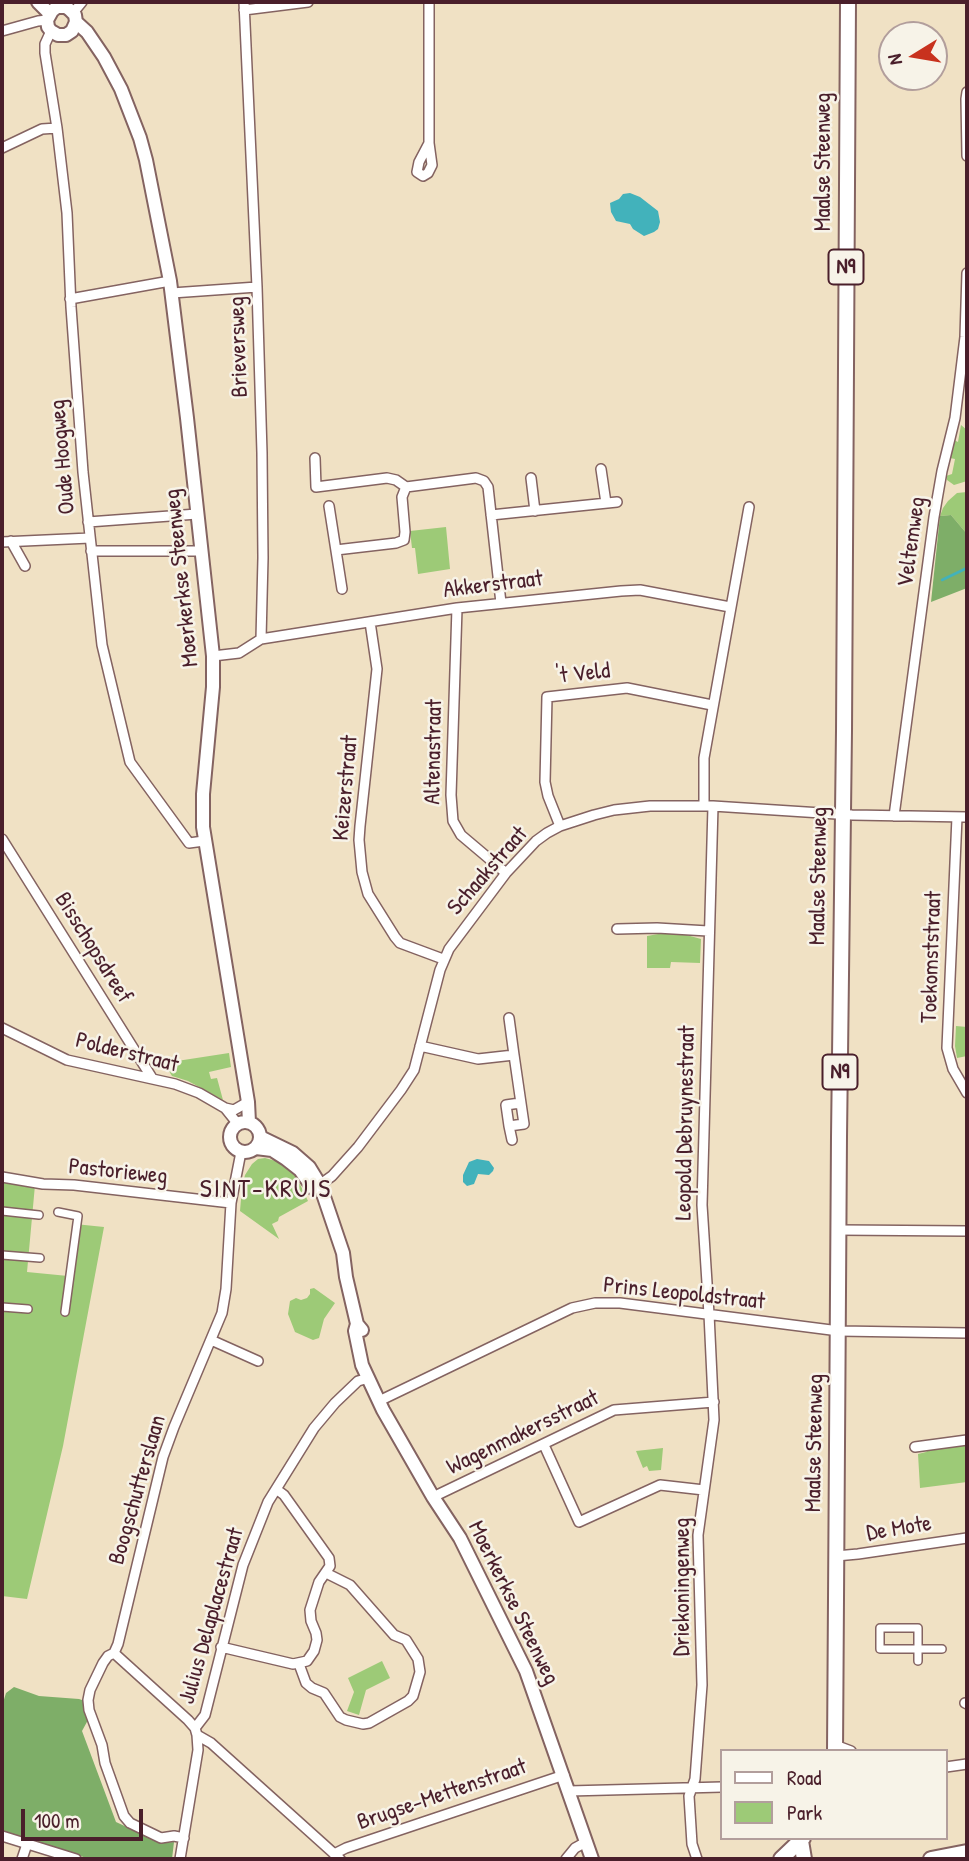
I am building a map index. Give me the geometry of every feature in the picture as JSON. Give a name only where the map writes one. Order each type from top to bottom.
[{"type":"main road","name":"Maalse Steenweg","points":[[835,1748],[848,2]]},
{"type":"main road","points":[[781,1859],[802,1840]]},
{"type":"main road","points":[[802,1840],[804,1859]]},
{"type":"main road","points":[[931,1859],[967,1852]]},
{"type":"street","name":"Moerkerkse Steenweg","points":[[38,2],[61,15],[93,41],[121,89],[140,138],[171,287],[213,656],[213,687],[203,794],[204,841],[248,1102],[243,1123]]},
{"type":"street","points":[[2,31],[61,15],[82,2]]},
{"type":"street","points":[[244,6],[308,2]]},
{"type":"street","points":[[429,2],[429,143]]},
{"type":"street","name":"Brieversweg","points":[[244,6],[257,287],[263,519],[261,639]]},
{"type":"street","name":"Oude Hoogweg","points":[[61,15],[45,44],[45,54],[67,213],[88,522],[102,645],[130,762],[189,843],[204,841]]},
{"type":"street","points":[[967,92],[967,156]]},
{"type":"street","points":[[2,148],[42,129],[57,128]]},
{"type":"street","name":"Veltemweg","points":[[894,816],[934,517],[942,471],[956,418],[965,337],[967,273]]},
{"type":"street","points":[[71,299],[171,287],[257,287]]},
{"type":"street","points":[[315,458],[316,487],[387,478],[406,487],[476,478],[484,481],[488,487],[501,603]]},
{"type":"street","points":[[601,469],[606,503]]},
{"type":"street","points":[[531,478],[536,511]]},
{"type":"street","points":[[336,550],[404,540],[402,497],[406,487]]},
{"type":"street","points":[[491,515],[617,502]]},
{"type":"street","points":[[329,506],[342,589]]},
{"type":"street","name":"Leopold Debruynestraat","points":[[709,1314],[702,1205],[709,806],[704,758],[748,507]]},
{"type":"street","points":[[88,522],[197,514]]},
{"type":"street","points":[[6,542],[90,538]]},
{"type":"street","points":[[6,542],[25,566]]},
{"type":"street","points":[[91,551],[201,551]]},
{"type":"street","name":"Akkerstraat","points":[[261,639],[457,608],[640,590],[730,607]]},
{"type":"street","name":"Altenastraat","points":[[457,608],[451,795],[453,821],[461,835],[506,873]]},
{"type":"street","name":"Keizerstraat","points":[[370,622],[377,669],[359,826],[362,872],[368,894],[400,943],[443,959]]},
{"type":"street","points":[[213,656],[239,653],[261,639]]},
{"type":"street","name":"'t Veld","points":[[560,826],[545,782],[547,697],[627,688],[712,705]]},
{"type":"street","name":"Schaakstraat","points":[[317,1187],[337,1171],[358,1147],[414,1070],[443,959],[455,939],[506,873],[536,841],[560,826],[594,815],[631,808],[709,806],[842,814],[962,817]]},
{"type":"street","name":"Toekomststraat","points":[[962,817],[947,1048],[953,1069],[967,1093]]},
{"type":"street","name":"Bisschopsdreef","points":[[2,839],[152,1078]]},
{"type":"street","points":[[617,929],[657,928],[708,932]]},
{"type":"street","points":[[509,1018],[524,1124],[509,1126]]},
{"type":"street","name":"Polderstraat","points":[[2,1028],[67,1060],[152,1078],[199,1093],[225,1108],[243,1123]]},
{"type":"street","points":[[421,1046],[478,1059],[514,1055]]},
{"type":"street","points":[[225,1108],[234,1110],[248,1102]]},
{"type":"street","points":[[512,1140],[506,1105],[520,1103]]},
{"type":"street","points":[[243,1123],[257,1127],[258,1142],[249,1152],[241,1152],[234,1147],[231,1130],[243,1123]]},
{"type":"street","name":"Moerkerkse Steenweg","points":[[258,1142],[293,1153],[309,1167],[343,1253],[362,1365],[433,1497],[460,1538],[522,1660],[592,1859]]},
{"type":"street","name":"Boogschutterslaan","points":[[184,1838],[161,1838],[130,1823],[124,1816],[88,1700],[103,1663],[114,1653],[118,1644],[163,1457],[222,1313],[231,1203],[241,1152]]},
{"type":"street","name":"Pastorieweg","points":[[2,1177],[43,1184],[74,1185],[231,1203]]},
{"type":"street","points":[[2,1211],[39,1215]]},
{"type":"street","points":[[58,1212],[78,1216],[65,1312]]},
{"type":"street","points":[[839,1230],[967,1231]]},
{"type":"street","points":[[2,1255],[40,1258]]},
{"type":"street","name":"Prins Leopoldstraat","points":[[379,1401],[579,1305],[607,1302],[839,1331],[967,1333]]},
{"type":"street","points":[[2,1307],[28,1309]]},
{"type":"street","name":"Driekoningenweg","points":[[697,1859],[692,1844],[689,1796],[695,1779],[702,1685],[698,1535],[714,1420],[709,1314]]},
{"type":"street","points":[[211,1340],[258,1361]]},
{"type":"street","name":"Julius Delaplacestraat","points":[[180,1859],[198,1750],[196,1732],[205,1715],[246,1556],[268,1502],[314,1428],[358,1381],[369,1378]]},
{"type":"street","name":"Wagenmakersstraat","points":[[433,1497],[619,1408],[714,1402]]},
{"type":"street","points":[[915,1447],[967,1440]]},
{"type":"street","points":[[544,1445],[579,1522],[660,1485],[704,1490]]},
{"type":"street","points":[[221,1647],[299,1664],[307,1661],[314,1651],[317,1640],[310,1610],[319,1582],[330,1566],[325,1552],[284,1495],[276,1489]]},
{"type":"street","name":"De Mote","points":[[836,1556],[967,1538]]},
{"type":"street","points":[[299,1664],[306,1683],[324,1693],[340,1717],[346,1720],[369,1723],[413,1696],[420,1672],[418,1659],[406,1640],[394,1635],[350,1585],[326,1573]]},
{"type":"street","points":[[918,1661],[918,1649],[918,1628],[880,1629],[880,1649],[918,1649],[942,1649]]},
{"type":"street","points":[[114,1653],[188,1720],[196,1732],[337,1857]]},
{"type":"street","points":[[948,1767],[967,1764]]},
{"type":"street","name":"Brugse-Mettenstraat","points":[[337,1857],[346,1848],[564,1775]]},
{"type":"street","points":[[569,1791],[720,1787]]},
{"type":"street","points":[[2,1836],[76,1859]]},
{"type":"street","points":[[566,1859],[575,1848],[586,1842]]},
{"type":"street","points":[[23,1859],[27,1844]]},
{"type":"green space","points":[[961,425],[967,430],[967,481],[954,485],[946,476],[952,474],[955,459],[948,456],[954,440],[958,442]]},
{"type":"green space","points":[[967,492],[967,534],[951,515],[940,516],[948,501],[957,493]]},
{"type":"green space","points":[[951,515],[967,534],[967,588],[931,602],[940,516]]},
{"type":"green space","points":[[446,527],[450,569],[418,574],[410,531]]},
{"type":"green space","points":[[664,933],[701,939],[700,963],[671,962],[670,968],[647,968],[647,936]]},
{"type":"green space","points":[[956,1026],[967,1027],[967,1056],[957,1058],[955,1046]]},
{"type":"green space","points":[[229,1053],[231,1067],[209,1072],[211,1079],[217,1078],[223,1100],[188,1081],[172,1076],[164,1063]]},
{"type":"green space","points":[[265,1158],[276,1161],[297,1178],[308,1201],[279,1217],[278,1221],[272,1224],[279,1239],[240,1211],[245,1175],[252,1164]]},
{"type":"green space","points":[[2,1181],[35,1185],[27,1272],[68,1276],[75,1224],[104,1227],[63,1446],[27,1599],[2,1596]]},
{"type":"green space","points":[[314,1288],[335,1303],[324,1319],[319,1338],[313,1340],[295,1332],[288,1314],[290,1301],[307,1298],[310,1289]]},
{"type":"green space","points":[[967,1444],[967,1482],[920,1488],[918,1454],[929,1449]]},
{"type":"green space","points":[[663,1448],[661,1470],[649,1471],[647,1466],[643,1468],[636,1451]]},
{"type":"green space","points":[[382,1661],[390,1678],[366,1690],[359,1715],[347,1711],[354,1692],[348,1678]]},
{"type":"green space","points":[[14,1687],[39,1696],[85,1701],[88,1720],[82,1731],[116,1822],[161,1843],[174,1842],[172,1859],[90,1859],[2,1832],[2,1706],[6,1693]]},
{"type":"water","points":[[630,193],[658,211],[660,222],[654,232],[644,236],[630,224],[616,221],[610,203],[623,194]]},
{"type":"water","points":[[477,1159],[489,1161],[493,1171],[489,1175],[478,1174],[474,1184],[467,1186],[463,1182],[463,1175],[469,1162]]},
{"type":"waterway","points":[[942,580],[967,568]]},
{"type":"district","name":"SINT-KRUIS","points":[[266,1190]]}]
